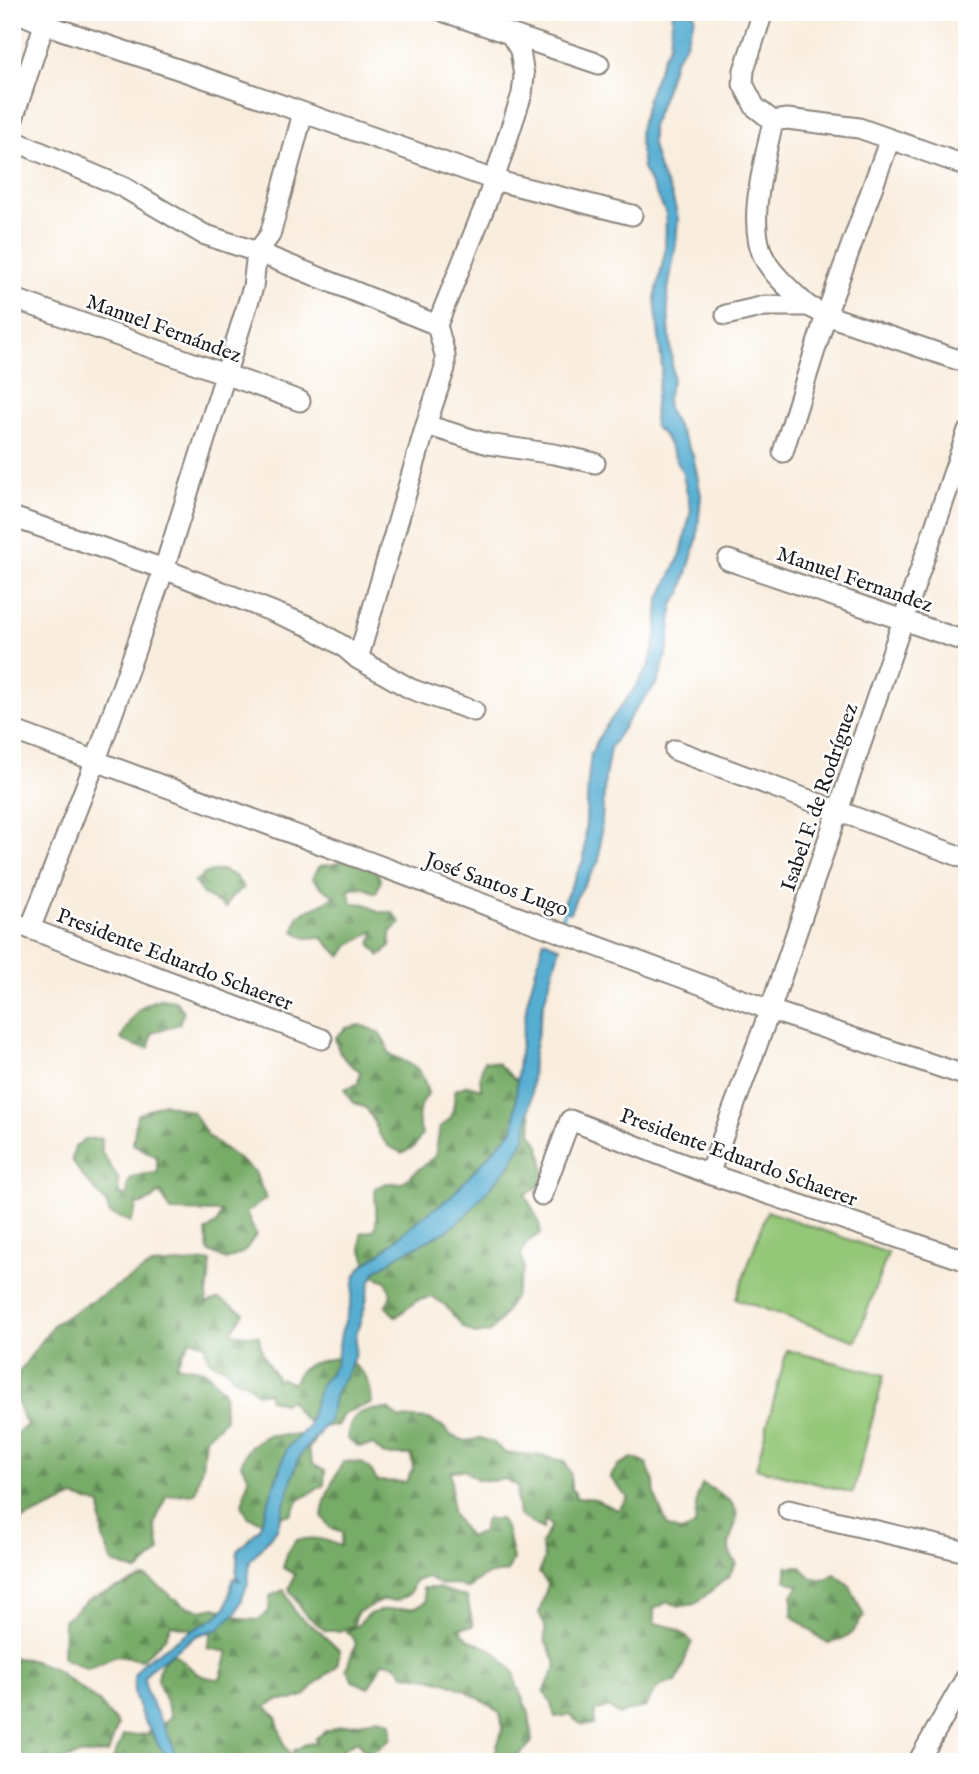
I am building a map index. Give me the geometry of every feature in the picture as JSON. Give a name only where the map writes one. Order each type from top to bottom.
[{"type":"street","points":[[17,12],[46,18],[494,180],[632,215]]},
{"type":"street","points":[[445,12],[599,64]]},
{"type":"street","points":[[763,12],[744,70],[743,84],[755,107],[773,121],[787,119],[859,128],[967,166]]},
{"type":"street","points":[[12,122],[46,18]]},
{"type":"street","points":[[358,659],[445,368],[445,355],[437,325],[494,180],[522,94],[524,76],[520,51],[510,34]]},
{"type":"street","points":[[21,926],[96,760],[164,569],[253,287],[257,252],[270,236],[303,113]]},
{"type":"street","points":[[773,121],[758,193],[757,241],[767,264],[808,306],[826,315],[967,363]]},
{"type":"street","points":[[783,452],[826,315],[890,139]]},
{"type":"street","points":[[12,140],[123,187],[203,234],[257,252],[437,325]]},
{"type":"street","name":"Manuel Fernández","points":[[12,298],[300,401]]},
{"type":"street","points":[[726,315],[765,306],[808,306]]},
{"type":"street","points":[[426,425],[488,444],[595,463]]},
{"type":"street","name":"Isabel F. de Rodríguez","points":[[709,1174],[770,1010],[967,433]]},
{"type":"street","points":[[12,517],[164,569],[309,626],[343,646],[358,659],[411,689],[474,711]]},
{"type":"street","name":"Manuel Fernandez","points":[[728,560],[967,642]]},
{"type":"street","name":"José Santos Lugo","points":[[12,730],[770,1010],[967,1076]]},
{"type":"street","points":[[675,750],[967,859]]},
{"type":"street","name":"Presidente Eduardo Schaerer","points":[[21,926],[322,1039]]},
{"type":"street","name":"Presidente Eduardo Schaerer","points":[[542,1195],[570,1120],[709,1174],[967,1261]]},
{"type":"street","points":[[788,1510],[967,1552]]},
{"type":"street","points":[[918,1762],[967,1676]]},
{"type":"green space","points":[[348,859],[374,867],[381,880],[376,893],[362,887],[348,889],[352,903],[366,904],[378,912],[392,912],[401,923],[391,931],[390,946],[380,956],[371,945],[374,931],[349,945],[341,957],[321,937],[306,938],[294,931],[298,916],[334,896],[312,878],[320,866]]},
{"type":"green space","points":[[222,870],[235,876],[244,888],[232,896],[225,908],[203,894],[194,882],[206,873]]},
{"type":"green space","points":[[160,999],[175,1001],[184,1011],[179,1024],[152,1033],[149,1048],[135,1046],[121,1039],[136,1013]]},
{"type":"green space","points":[[360,1025],[380,1035],[389,1054],[416,1068],[426,1084],[428,1094],[419,1113],[422,1134],[414,1147],[402,1153],[388,1146],[366,1108],[352,1102],[344,1089],[358,1084],[360,1071],[343,1058],[335,1038],[346,1028]]},
{"type":"green space","points":[[484,1061],[497,1063],[518,1082],[532,1118],[531,1133],[540,1146],[545,1175],[538,1188],[525,1194],[537,1218],[541,1234],[528,1241],[521,1254],[524,1268],[515,1295],[500,1321],[490,1332],[475,1334],[463,1327],[445,1305],[433,1297],[418,1300],[396,1317],[386,1307],[391,1294],[386,1281],[371,1275],[361,1248],[361,1233],[375,1230],[375,1188],[387,1183],[402,1183],[435,1156],[440,1127],[451,1118],[455,1090],[468,1085],[481,1089],[480,1075]]},
{"type":"green space","points":[[163,1103],[193,1112],[208,1136],[255,1172],[266,1199],[246,1213],[256,1235],[244,1252],[226,1260],[208,1251],[206,1231],[217,1223],[222,1212],[171,1211],[160,1192],[152,1200],[139,1205],[136,1203],[131,1222],[110,1214],[104,1201],[75,1165],[72,1159],[75,1146],[87,1139],[102,1138],[102,1153],[118,1178],[117,1195],[128,1195],[127,1188],[131,1178],[157,1173],[157,1157],[133,1144],[137,1115]]},
{"type":"green space","points":[[767,1211],[888,1253],[856,1341],[736,1299]]},
{"type":"green space","points":[[211,1261],[206,1304],[219,1299],[244,1313],[231,1332],[259,1336],[265,1358],[276,1376],[275,1381],[281,1378],[293,1384],[299,1372],[310,1364],[338,1357],[351,1362],[365,1375],[372,1403],[344,1413],[337,1426],[321,1426],[309,1422],[299,1414],[291,1400],[282,1403],[269,1399],[269,1392],[258,1394],[248,1384],[234,1378],[225,1367],[211,1362],[205,1349],[207,1345],[191,1339],[176,1365],[204,1370],[224,1391],[225,1420],[205,1438],[195,1493],[166,1496],[155,1523],[160,1551],[138,1572],[112,1562],[102,1535],[101,1505],[74,1497],[22,1520],[12,1513],[12,1437],[27,1425],[16,1400],[19,1372],[54,1324],[152,1265]]},
{"type":"green space","points":[[787,1350],[884,1375],[853,1493],[756,1468]]},
{"type":"green space","points":[[389,1409],[399,1419],[429,1419],[452,1436],[466,1441],[481,1438],[494,1443],[505,1453],[564,1461],[571,1474],[571,1489],[576,1498],[591,1498],[618,1510],[628,1498],[610,1477],[619,1465],[632,1458],[646,1463],[654,1482],[655,1496],[668,1527],[682,1532],[695,1526],[697,1497],[702,1484],[726,1498],[733,1505],[737,1517],[729,1549],[736,1563],[729,1576],[695,1604],[681,1606],[667,1602],[654,1609],[654,1623],[674,1628],[692,1642],[676,1682],[664,1684],[657,1689],[646,1707],[619,1715],[608,1707],[595,1711],[594,1725],[581,1724],[569,1715],[555,1717],[544,1691],[557,1665],[545,1640],[545,1626],[539,1613],[548,1584],[539,1573],[544,1559],[541,1544],[551,1526],[545,1519],[543,1529],[519,1515],[518,1486],[505,1479],[477,1479],[464,1470],[451,1471],[452,1513],[469,1537],[482,1533],[486,1519],[500,1519],[507,1531],[513,1560],[507,1572],[485,1576],[468,1589],[455,1584],[440,1585],[428,1577],[415,1581],[409,1594],[397,1601],[383,1600],[358,1612],[353,1626],[340,1631],[326,1631],[304,1613],[289,1589],[295,1574],[283,1568],[287,1554],[296,1540],[319,1539],[340,1546],[343,1532],[330,1528],[322,1516],[330,1488],[343,1462],[364,1464],[377,1481],[406,1482],[413,1469],[411,1455],[384,1455],[373,1445],[359,1447],[347,1439],[351,1422],[359,1413]]},
{"type":"green space","points":[[268,1435],[318,1435],[308,1450],[313,1464],[325,1471],[324,1485],[299,1500],[291,1514],[262,1522],[248,1517],[242,1505],[249,1477],[241,1465],[250,1447]]},
{"type":"green space","points":[[800,1566],[810,1577],[824,1580],[835,1574],[850,1586],[864,1616],[849,1636],[828,1644],[792,1616],[792,1595],[799,1586],[786,1581],[786,1567]]},
{"type":"green space","points":[[146,1577],[171,1595],[171,1599],[175,1598],[186,1606],[201,1610],[215,1607],[243,1619],[258,1620],[269,1611],[270,1596],[284,1590],[296,1614],[340,1651],[337,1666],[306,1695],[292,1700],[278,1700],[266,1706],[276,1717],[284,1745],[295,1759],[293,1751],[306,1744],[317,1743],[315,1739],[340,1726],[378,1718],[391,1723],[391,1738],[379,1748],[366,1753],[358,1741],[341,1751],[335,1762],[112,1762],[123,1736],[147,1734],[171,1717],[158,1676],[159,1669],[172,1653],[202,1676],[220,1679],[228,1652],[207,1648],[212,1633],[171,1625],[165,1638],[142,1660],[116,1656],[88,1669],[63,1658],[64,1620],[89,1599]]},
{"type":"green space","points":[[423,1588],[437,1588],[467,1597],[473,1626],[459,1628],[468,1639],[494,1651],[514,1672],[529,1713],[532,1742],[519,1754],[511,1758],[494,1756],[503,1728],[500,1713],[467,1691],[444,1682],[405,1675],[395,1664],[382,1662],[368,1688],[353,1681],[346,1669],[356,1643],[347,1631],[369,1614],[383,1610],[414,1608],[426,1602]]},
{"type":"green space","points":[[12,1658],[28,1659],[53,1668],[100,1703],[118,1725],[108,1753],[78,1755],[56,1762],[12,1762]]},
{"type":"water","points":[[673,12],[694,12],[695,18],[685,45],[674,61],[652,127],[652,145],[678,218],[667,296],[673,378],[667,398],[668,410],[693,455],[701,495],[697,539],[681,593],[673,605],[668,649],[658,682],[636,708],[610,748],[599,861],[570,913],[560,909],[584,859],[591,753],[603,730],[650,664],[657,632],[659,600],[681,554],[691,510],[682,471],[665,437],[654,426],[655,401],[662,369],[655,298],[665,252],[666,213],[643,169],[639,133],[649,94],[670,44]]},
{"type":"water","points":[[544,940],[560,947],[543,1006],[533,1058],[531,1100],[525,1138],[510,1165],[466,1215],[447,1231],[401,1254],[376,1271],[370,1283],[356,1335],[355,1354],[335,1393],[329,1421],[297,1462],[277,1529],[250,1561],[248,1583],[237,1612],[219,1629],[198,1635],[150,1669],[144,1678],[147,1694],[173,1745],[175,1762],[163,1762],[165,1755],[142,1717],[134,1693],[134,1675],[145,1661],[216,1617],[227,1606],[233,1578],[241,1581],[236,1577],[238,1550],[259,1529],[287,1448],[307,1428],[320,1386],[336,1364],[355,1277],[361,1267],[450,1197],[514,1128],[518,1067],[527,1002]]},
{"type":"waterway","points":[[557,927],[567,907]]}]
